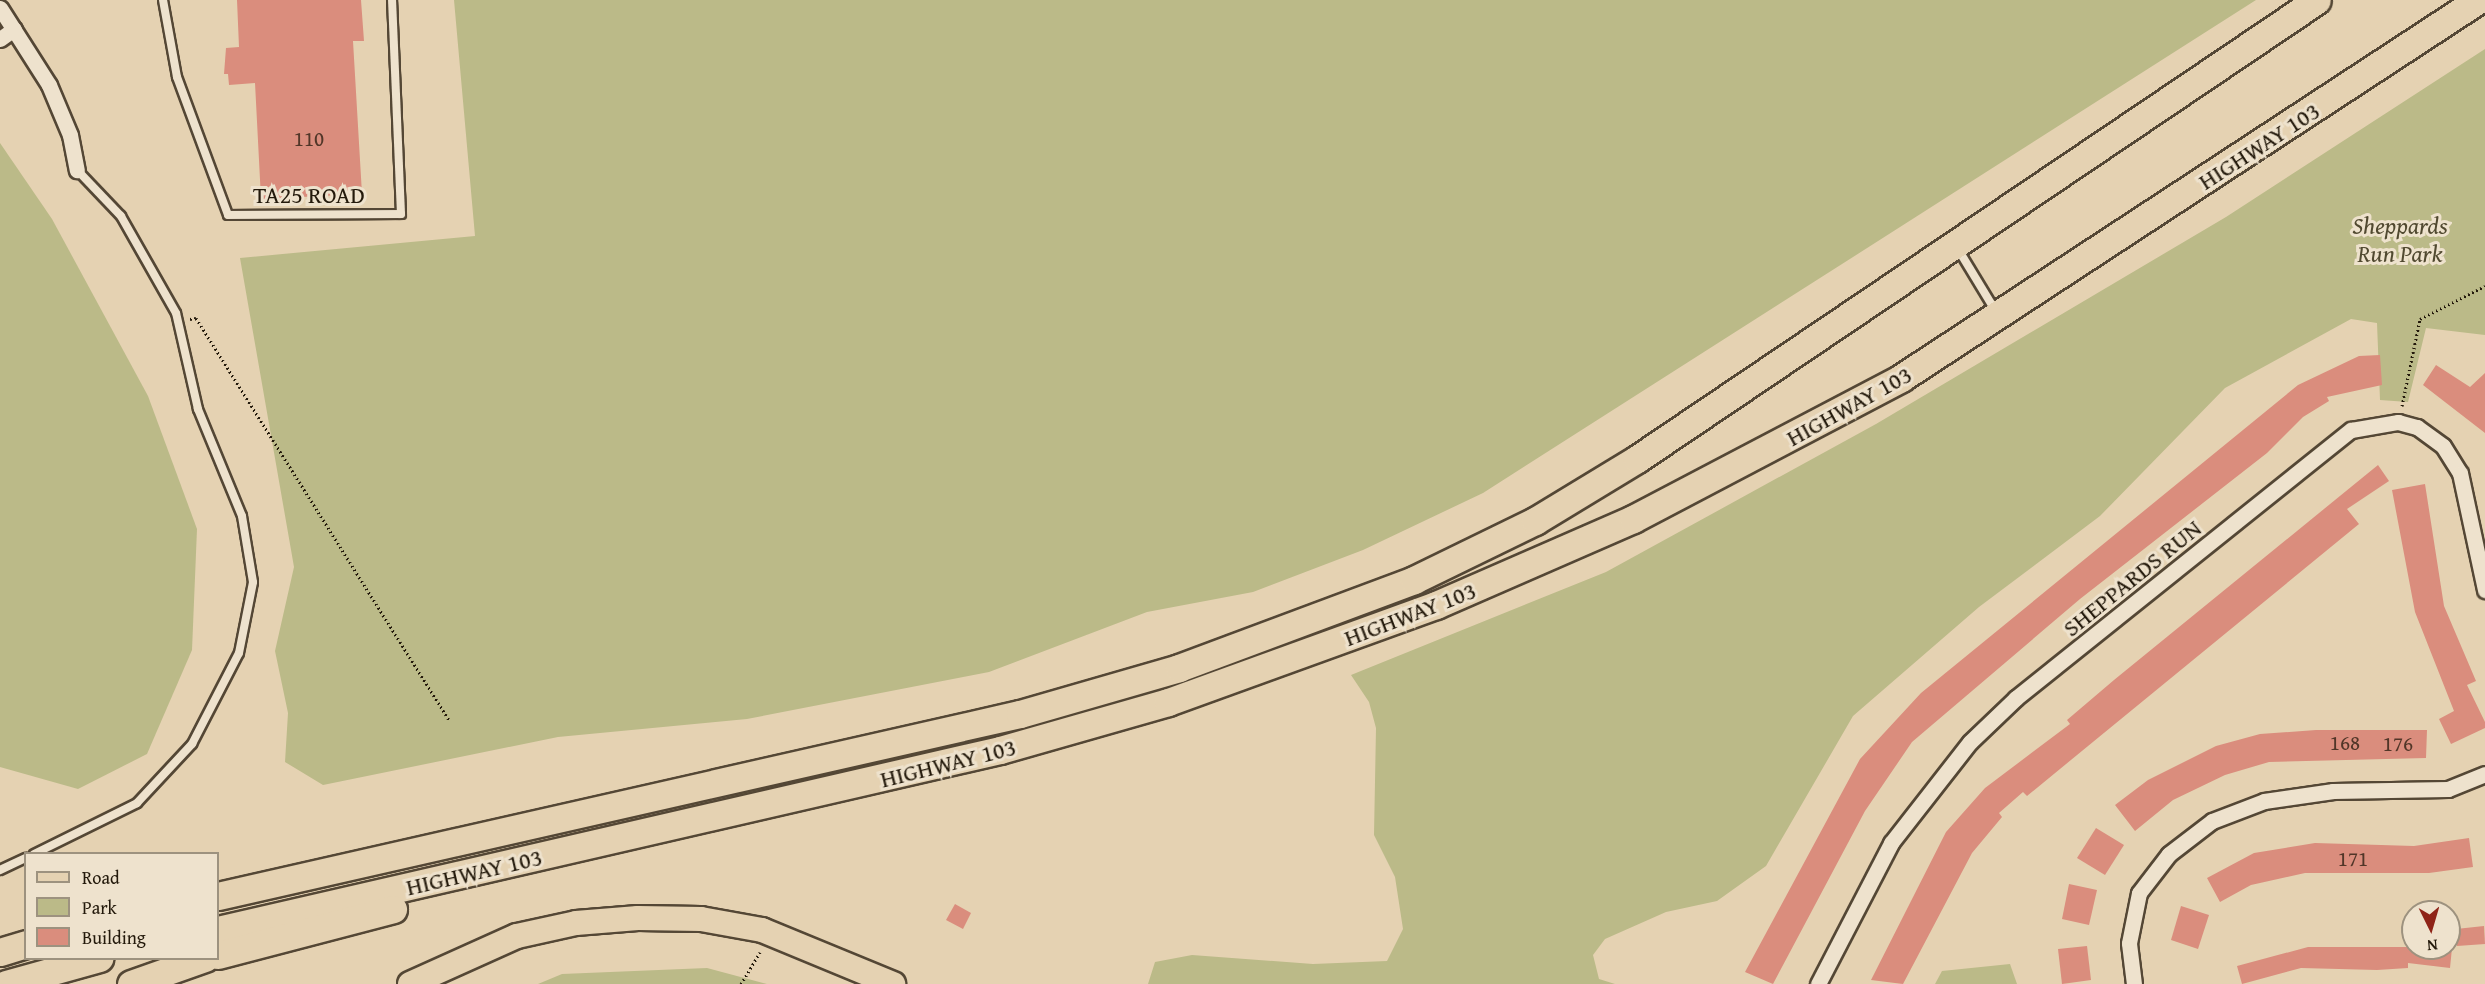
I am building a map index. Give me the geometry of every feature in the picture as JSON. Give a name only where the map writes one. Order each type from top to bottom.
[{"type":"highway","name":"HIGHWAY 103","points":[[219,896],[964,729],[1127,684],[1325,616],[1457,562],[1571,500],[2317,0]]},
{"type":"highway","name":"HIGHWAY 103","points":[[219,930],[802,798],[1112,719],[1436,605],[1720,476],[1901,378],[1998,317],[2478,0]]},
{"type":"highway","points":[[219,954],[778,811],[802,798]]},
{"type":"highway","points":[[0,932],[24,927]]},
{"type":"highway","points":[[0,952],[24,945]]},
{"type":"highway","points":[[6,984],[92,960]]},
{"type":"highway","points":[[131,984],[199,960]]},
{"type":"main road","points":[[410,984],[485,946],[576,923],[701,918],[772,933],[893,984]]},
{"type":"street","points":[[0,8],[49,85],[70,135],[77,170]]},
{"type":"street","points":[[0,39],[14,29]]},
{"type":"street","points":[[2398,422],[2435,438],[2455,462],[2485,590]]},
{"type":"street","name":"SHEPPARDS RUN","points":[[1818,984],[1909,816],[1992,720],[2351,430],[2398,422]]},
{"type":"street","points":[[2134,984],[2129,943],[2139,893],[2169,854],[2212,821],[2264,801],[2332,791],[2448,789],[2485,774]]},
{"type":"lane","name":"TA25 ROAD","points":[[163,0],[177,77],[228,215],[401,214],[392,0]]},
{"type":"lane","points":[[38,852],[136,803],[192,744],[239,653],[253,582],[242,516],[198,409],[178,320],[121,216],[77,170]]},
{"type":"lane","points":[[1955,244],[1998,317]]},
{"type":"lane","points":[[0,870],[24,859]]},
{"type":"path","points":[[2398,422],[2420,319],[2485,286]]},
{"type":"path","points":[[178,320],[196,318],[448,720]]},
{"type":"path","points":[[741,984],[772,933]]},
{"type":"green space","points":[[454,0],[2256,0],[1483,493],[1363,550],[1253,592],[1147,612],[989,672],[747,719],[558,737],[323,785],[285,762],[288,713],[275,651],[294,567],[240,258],[475,236]]},
{"type":"green space","name":"Sheppards Run Park","points":[[2485,49],[2485,335],[2426,328],[2408,402],[2380,400],[2377,323],[2351,319],[2225,388],[2100,516],[1979,607],[1853,716],[1766,866],[1717,901],[1666,912],[1605,939],[1593,955],[1599,979],[1615,984],[1148,984],[1155,962],[1192,955],[1313,964],[1387,961],[1403,929],[1395,877],[1374,835],[1376,728],[1369,702],[1351,675],[1606,572],[1876,424],[2226,217]]},
{"type":"green space","points":[[0,143],[52,219],[148,396],[197,529],[192,650],[147,754],[78,789],[0,767]]},
{"type":"green space","points":[[2010,964],[2017,984],[1935,984],[1942,971]]},
{"type":"green space","points":[[707,968],[767,984],[538,984],[562,974]]},
{"type":"building","points":[[237,0],[361,0],[364,41],[353,41],[362,194],[261,199],[255,83],[229,85],[228,74],[224,74],[226,48],[239,47]]},
{"type":"building","points":[[2380,355],[2382,385],[2327,397],[2329,401],[2303,417],[2267,453],[2080,599],[1912,742],[1865,811],[1773,984],[1745,972],[1860,759],[1921,693],[2298,385],[2359,356]]},
{"type":"building","points":[[2436,365],[2470,387],[2485,373],[2485,433],[2423,385]]},
{"type":"building","points":[[2378,465],[2389,481],[2347,509],[2359,524],[2027,796],[2023,792],[1999,813],[2002,817],[1972,853],[1903,984],[1871,980],[1946,832],[1985,788],[2070,724],[2067,720],[2114,680]]},
{"type":"building","points":[[2425,484],[2444,606],[2476,681],[2467,685],[2485,722],[2485,728],[2451,744],[2439,719],[2454,711],[2415,612],[2392,490]]},
{"type":"building","points":[[2316,730],[2427,730],[2426,758],[2269,762],[2225,775],[2173,800],[2135,831],[2115,805],[2148,780],[2216,746],[2260,734]]},
{"type":"building","points":[[2096,828],[2124,845],[2105,875],[2077,858]]},
{"type":"building","points":[[2469,838],[2473,867],[2429,873],[2305,873],[2251,885],[2220,902],[2207,878],[2254,853],[2315,843],[2414,846]]},
{"type":"building","points":[[2069,884],[2097,890],[2089,925],[2062,919]]},
{"type":"building","points":[[955,904],[971,913],[963,929],[946,920]]},
{"type":"building","points":[[2181,906],[2209,915],[2198,949],[2171,940]]},
{"type":"building","points":[[2484,926],[2485,944],[2461,946],[2461,928]]},
{"type":"building","points":[[2087,946],[2091,980],[2062,984],[2058,949]]},
{"type":"building","points":[[2308,947],[2401,947],[2401,960],[2451,960],[2450,968],[2408,963],[2408,968],[2377,970],[2301,968],[2242,984],[2237,966]]}]
